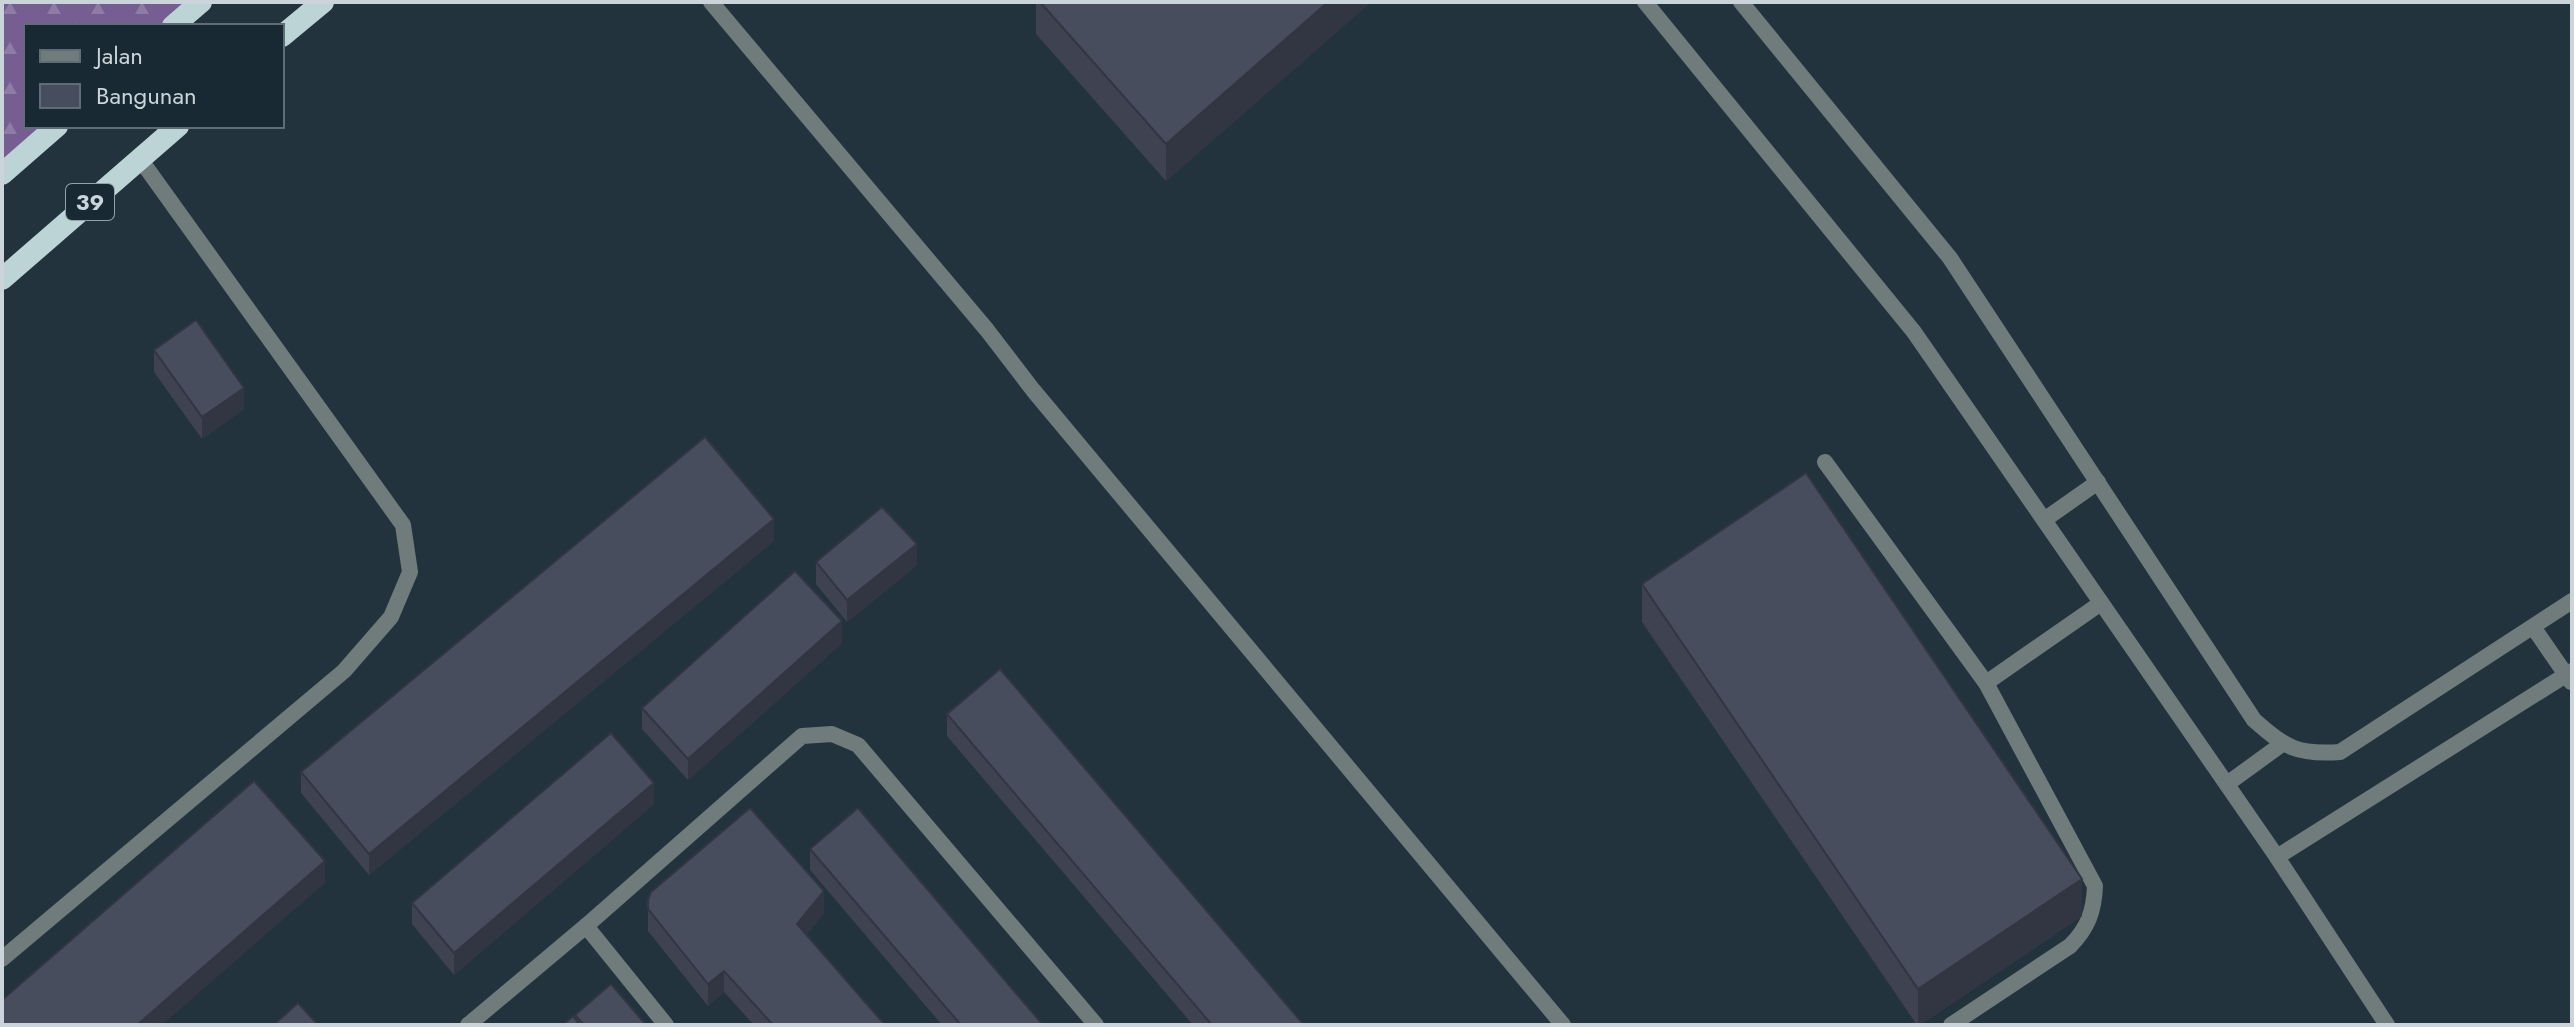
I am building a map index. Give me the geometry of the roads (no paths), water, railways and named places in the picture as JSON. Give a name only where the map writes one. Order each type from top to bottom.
[{"type":"highway","points":[[175,24],[201,2]]},
{"type":"highway","points":[[284,34],[323,2]]},
{"type":"highway","points":[[2,174],[55,128]]},
{"type":"highway","name":"39","points":[[2,279],[176,128]]},
{"type":"street","points":[[711,2],[1563,1025]]},
{"type":"street","points":[[1645,2],[1914,332],[2277,857],[2387,1025]]},
{"type":"street","points":[[1741,2],[1950,258],[2254,720],[2282,744],[2311,754],[2340,752],[2572,601]]},
{"type":"street","points":[[2,959],[344,671],[391,617],[410,572],[403,525],[140,159]]},
{"type":"street","points":[[1825,462],[1986,683],[2095,886],[2094,910],[2083,934],[2070,946],[1951,1025]]},
{"type":"street","points":[[2044,520],[2098,482]]},
{"type":"street","points":[[1986,683],[2101,603]]},
{"type":"street","points":[[2277,857],[2570,677],[2533,627]]},
{"type":"street","points":[[468,1025],[802,736],[832,734],[858,745],[1096,1025]]},
{"type":"street","points":[[2227,784],[2282,744]]},
{"type":"street","points":[[586,926],[666,1025]]}]
